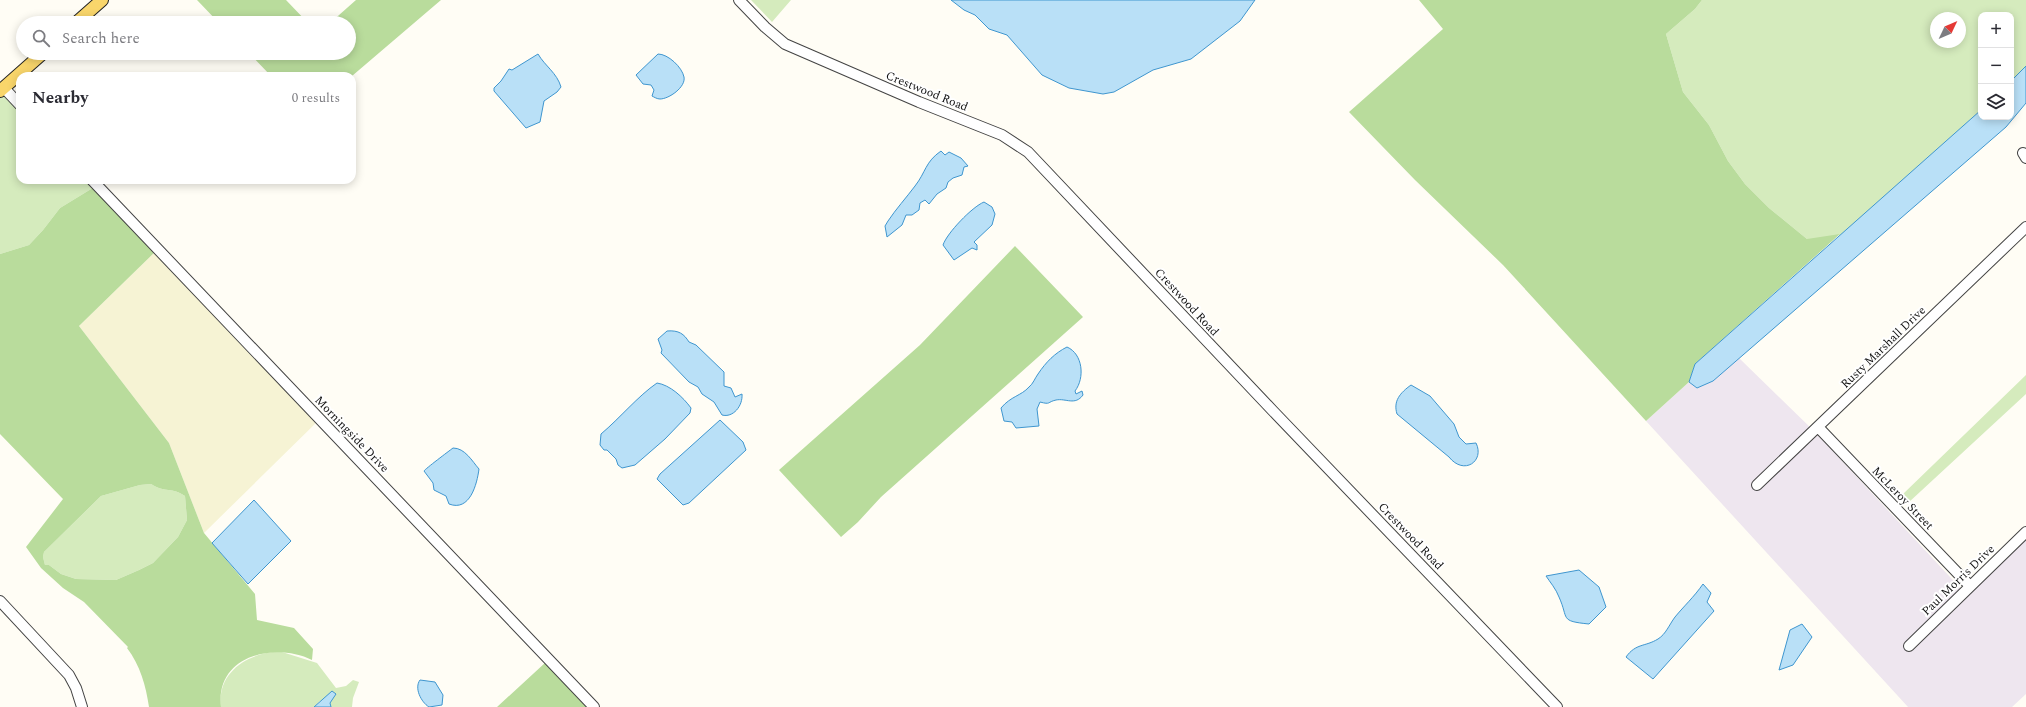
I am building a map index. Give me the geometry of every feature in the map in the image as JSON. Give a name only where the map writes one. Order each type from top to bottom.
[{"type":"main road","points":[[84,16],[102,0]]},
{"type":"main road","points":[[21,72],[35,60]]},
{"type":"main road","points":[[2,89],[16,77]]},
{"type":"street","name":"Crestwood Road","points":[[739,0],[765,27],[785,44],[913,100],[1002,135],[1028,152],[1268,406],[1557,707]]},
{"type":"street","points":[[2,89],[16,101]]},
{"type":"street","name":"Morningside Drive","points":[[96,184],[594,707]]},
{"type":"street","name":"Rusty Marshall Drive","points":[[1757,485],[2026,226]]},
{"type":"street","name":"McLeroy Street","points":[[1818,427],[1970,586]]},
{"type":"street","name":"Paul Morris Drive","points":[[1909,646],[2026,532]]},
{"type":"street","points":[[0,601],[69,674],[76,688],[82,707]]},
{"type":"shaded area","points":[[157,250],[320,419],[204,533],[169,443],[79,326]]},
{"type":"shaded area","points":[[1739,358],[1815,432],[1964,592],[2026,529],[2026,694],[2012,707],[1908,707],[1646,421],[1689,382],[1697,388],[1713,381]]},
{"type":"green space","points":[[197,0],[286,0],[301,16],[212,16]]},
{"type":"green space","points":[[356,0],[441,0],[356,73],[267,72],[256,60],[356,60],[356,16],[338,16]]},
{"type":"green space","points":[[751,0],[791,0],[772,22]]},
{"type":"green space","points":[[1419,0],[1702,0],[1695,9],[1666,34],[1683,92],[1709,125],[1728,161],[1745,184],[1769,208],[1807,239],[1840,234],[1695,364],[1689,382],[1646,421],[1503,265],[1415,180],[1349,112],[1443,29]]},
{"type":"green space","points":[[1702,0],[2026,0],[2026,66],[2014,78],[2014,12],[1978,12],[1978,113],[1844,234],[1817,239],[1807,239],[1769,208],[1745,184],[1728,161],[1709,125],[1683,92],[1666,34],[1695,9]]},
{"type":"green space","points":[[4,93],[16,104],[16,184],[94,184],[96,186],[60,208],[29,245],[0,254],[0,96]]},
{"type":"green space","points":[[96,186],[157,250],[79,326],[169,443],[204,533],[255,594],[257,620],[294,628],[313,649],[312,660],[281,652],[265,653],[250,657],[237,665],[227,675],[222,689],[221,707],[149,707],[142,676],[136,661],[127,648],[128,647],[84,602],[63,588],[41,568],[26,547],[63,499],[0,434],[0,254],[29,245],[60,208]],"holes":[[[151,484],[156,487],[180,493],[185,496],[187,520],[178,537],[153,563],[116,580],[76,579],[61,574],[49,565],[45,565],[43,557],[44,552],[101,496],[140,485]]]},
{"type":"green space","points":[[1015,246],[1083,317],[881,497],[858,522],[841,537],[779,470],[920,345]]},
{"type":"green space","points":[[2026,375],[2026,394],[1908,503],[1903,494]]},
{"type":"green space","points":[[151,484],[185,496],[187,520],[178,537],[153,563],[116,580],[76,579],[61,574],[49,565],[45,565],[43,557],[44,552],[101,496],[140,485]]},
{"type":"green space","points":[[272,652],[282,652],[317,663],[336,688],[346,686],[353,680],[359,682],[353,698],[352,707],[331,707],[330,703],[320,701],[314,707],[221,707],[223,685],[234,669],[251,658]]},
{"type":"green space","points":[[546,662],[591,707],[497,707]]},
{"type":"water","points":[[951,0],[1255,0],[1240,21],[1191,59],[1153,70],[1114,92],[1103,94],[1069,88],[1042,75],[1007,35],[989,29],[975,15],[964,10]]},
{"type":"water","points":[[538,54],[557,78],[561,87],[557,92],[544,101],[540,122],[526,128],[494,91],[494,88],[509,69],[512,70]]},
{"type":"water","points":[[658,54],[666,56],[678,65],[684,77],[682,85],[676,92],[668,97],[660,99],[652,96],[654,90],[651,85],[643,84],[636,75]]},
{"type":"water","points":[[2026,66],[2026,103],[2014,117],[2014,84],[2014,78]]},
{"type":"water","points":[[1978,113],[1978,120],[2012,120],[2006,127],[1713,381],[1697,388],[1689,382],[1695,364]]},
{"type":"water","points":[[941,151],[945,155],[949,152],[961,158],[968,166],[964,167],[962,175],[953,178],[948,182],[946,188],[937,194],[929,204],[925,200],[920,203],[919,210],[912,215],[906,215],[902,225],[887,237],[885,226],[888,221],[919,181],[932,159]]},
{"type":"water","points":[[984,202],[992,207],[995,214],[992,225],[974,242],[977,245],[977,250],[972,248],[954,260],[943,245],[945,240],[955,227],[973,209]]},
{"type":"water","points":[[667,331],[681,333],[689,342],[696,345],[724,372],[724,386],[731,388],[735,397],[742,394],[741,403],[733,413],[730,415],[722,415],[714,402],[702,394],[698,387],[689,382],[661,353],[662,350],[658,339]]},
{"type":"water","points":[[1067,347],[1076,355],[1081,367],[1080,380],[1075,391],[1076,394],[1082,391],[1083,395],[1074,401],[1060,400],[1048,403],[1040,402],[1037,409],[1039,426],[1016,428],[1012,422],[1004,421],[1001,408],[1008,401],[1026,390],[1048,362]]},
{"type":"water","points":[[657,383],[667,386],[680,396],[691,408],[690,413],[665,439],[635,465],[622,468],[618,465],[616,459],[600,445],[601,434],[643,394]]},
{"type":"water","points":[[1411,385],[1430,396],[1454,424],[1459,437],[1466,444],[1476,443],[1478,455],[1472,464],[1467,466],[1455,463],[1397,414],[1396,405],[1398,398]]},
{"type":"water","points":[[720,420],[743,442],[746,450],[689,503],[683,505],[657,479],[660,474]]},
{"type":"water","points":[[453,448],[461,450],[465,453],[479,469],[471,495],[462,504],[456,505],[449,504],[446,496],[434,490],[433,483],[424,471]]},
{"type":"water","points":[[254,500],[291,541],[248,584],[212,543]]},
{"type":"water","points":[[1579,570],[1599,587],[1606,607],[1589,624],[1573,622],[1566,618],[1558,594],[1546,576]]},
{"type":"water","points":[[1703,584],[1711,593],[1707,602],[1714,611],[1653,679],[1626,657],[1633,649],[1661,637],[1675,617]]},
{"type":"water","points":[[1802,624],[1812,637],[1793,665],[1779,670],[1790,630]]},
{"type":"water","points":[[420,680],[435,682],[443,695],[442,705],[429,707],[423,702],[418,691],[418,683]]},
{"type":"water","points":[[332,691],[336,694],[330,703],[331,707],[314,707]]}]
